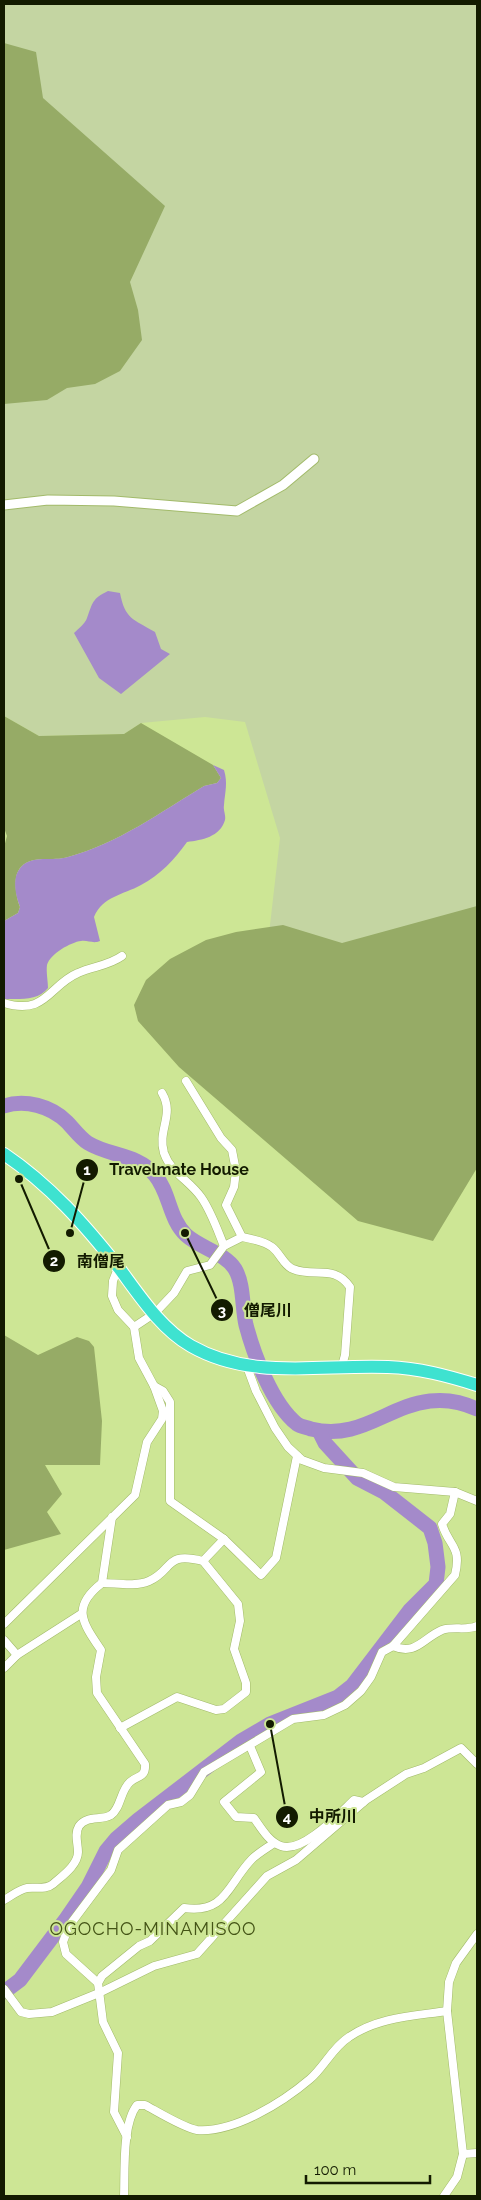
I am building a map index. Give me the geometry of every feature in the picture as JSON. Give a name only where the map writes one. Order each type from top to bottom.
[{"type":"highway","points":[[4,1154],[53,1192],[168,1328],[190,1346],[218,1357],[272,1368],[340,1369],[367,1367],[408,1369],[477,1385]]},
{"type":"street","points":[[4,504],[48,500],[114,501],[237,511],[283,485],[314,459]]},
{"type":"street","points":[[4,1004],[31,1005],[42,1001],[70,977],[108,964],[122,956]]},
{"type":"street","points":[[186,1081],[221,1138],[232,1150],[236,1171],[234,1187],[226,1205],[242,1237]]},
{"type":"street","points":[[162,1093],[168,1109],[162,1141],[164,1153],[175,1173],[194,1187],[201,1197],[224,1246]]},
{"type":"street","points":[[134,1327],[155,1313],[174,1293],[187,1271],[210,1265],[224,1246],[242,1237],[271,1246],[289,1268],[333,1273],[340,1275],[346,1281],[350,1287],[350,1296],[345,1355],[340,1369]]},
{"type":"street","points":[[4,1624],[134,1495],[148,1442],[162,1419],[163,1411],[154,1386],[138,1358],[134,1327],[118,1310],[112,1296],[113,1281],[118,1268]]},
{"type":"street","points":[[252,1365],[256,1391],[275,1428],[302,1460],[324,1468],[363,1473],[394,1487],[455,1492],[477,1501]]},
{"type":"street","points":[[154,1386],[163,1391],[170,1402],[170,1501],[224,1539],[262,1575],[276,1558],[297,1456]]},
{"type":"street","points":[[98,1983],[66,1954],[63,1942],[69,1926],[111,1870],[118,1850],[168,1805],[181,1802],[190,1795],[204,1772],[293,1719],[324,1715],[345,1705],[361,1691],[371,1677],[382,1652],[393,1646],[456,1575],[458,1562],[456,1548],[445,1533],[442,1524],[450,1514],[455,1492]]},
{"type":"street","points":[[102,1583],[112,1518]]},
{"type":"street","points":[[203,1561],[224,1539]]},
{"type":"street","points":[[4,1900],[26,1888],[51,1886],[71,1868],[78,1857],[76,1832],[80,1825],[87,1820],[111,1815],[116,1810],[122,1793],[130,1782],[144,1775],[145,1764],[120,1728],[97,1693],[96,1677],[101,1650],[89,1632],[81,1614],[83,1601],[89,1593],[102,1583],[138,1584],[160,1574],[172,1560],[203,1561],[238,1604],[240,1621],[234,1649],[246,1684],[246,1692],[224,1709],[216,1710],[177,1697],[120,1728]]},
{"type":"street","points":[[4,1668],[17,1654],[81,1614]]},
{"type":"street","points":[[393,1646],[409,1650],[416,1648],[442,1630],[477,1626]]},
{"type":"street","points":[[4,1640],[17,1654]]},
{"type":"street","points":[[250,1746],[261,1772],[224,1802],[236,1818],[254,1818],[274,1843],[282,1847],[292,1848],[303,1843],[354,1800],[363,1802]]},
{"type":"street","points":[[4,1989],[21,2012],[29,2014],[52,2012],[99,1994],[154,1966],[197,1954],[267,1876],[296,1860],[363,1802],[406,1774],[424,1768],[460,1748],[477,1764]]},
{"type":"street","points":[[127,2136],[114,2112],[118,2053],[103,2022],[98,1983],[102,1976],[124,1958],[150,1941],[184,1908],[200,1910],[224,1899],[228,1890],[252,1858],[274,1843]]},
{"type":"street","points":[[444,2196],[457,2177],[463,2154],[447,2011],[449,1982],[456,1963],[477,1934]]},
{"type":"street","points":[[124,2196],[127,2136],[131,2113],[137,2105],[145,2105],[196,2130],[210,2129],[246,2120],[310,2079],[347,2038],[370,2025],[387,2019],[447,2011]]},
{"type":"street","points":[[463,2154],[477,2153]]},
{"type":"green space","points":[[4,4],[477,4],[477,949],[263,986],[280,838],[245,722],[205,717],[141,723],[124,734],[39,736],[4,716]]},
{"type":"green space","points":[[4,43],[36,52],[43,98],[165,206],[130,282],[138,310],[142,340],[120,371],[95,384],[67,388],[47,400],[4,404]]},
{"type":"green space","points":[[4,716],[39,736],[124,734],[141,723],[213,765],[221,778],[217,783],[204,786],[121,836],[104,844],[68,857],[37,859],[26,863],[21,867],[16,876],[16,892],[20,907],[18,913],[4,921],[4,847],[7,836],[4,828]]},
{"type":"green space","points":[[477,906],[477,1168],[433,1241],[358,1221],[179,1067],[138,1021],[134,1005],[146,980],[170,959],[206,940],[236,932],[283,925],[342,943]]},
{"type":"green space","points":[[4,1335],[38,1355],[77,1337],[89,1341],[94,1347],[102,1421],[100,1465],[45,1465],[62,1494],[47,1512],[61,1534],[4,1550]]},
{"type":"shaded area","points":[[108,591],[120,593],[127,613],[136,621],[155,632],[161,649],[170,654],[121,694],[99,678],[74,633],[86,620],[94,602],[99,596]]},
{"type":"shaded area","points":[[213,765],[224,770],[226,779],[225,820],[223,826],[210,837],[187,842],[155,876],[141,885],[108,900],[94,917],[100,941],[77,942],[56,953],[47,965],[48,988],[44,992],[34,997],[4,999],[4,921],[18,913],[20,907],[15,882],[21,867],[37,859],[68,857],[121,836],[204,786],[217,783],[221,778]]},
{"type":"waterway","points":[[4,1106],[20,1103],[46,1108],[61,1116],[88,1143],[132,1159],[148,1168],[155,1175],[164,1190],[180,1229],[192,1240],[231,1263],[235,1269],[241,1289],[246,1325],[259,1364],[272,1392],[288,1415],[299,1425],[328,1431],[344,1430],[359,1427],[400,1409],[430,1401],[454,1402],[477,1409]]},
{"type":"waterway","points":[[4,1992],[20,1980],[66,1919],[88,1887],[106,1851],[116,1839],[241,1741],[270,1724],[338,1697],[352,1686],[410,1610],[436,1584],[438,1567],[435,1543],[430,1528],[384,1492],[357,1478],[325,1443],[319,1431]]},
{"type":"place","name":"南僧尾","points":[[19,1179]]},
{"type":"place","name":"Travelmate House","points":[[70,1233]]},
{"type":"place","name":"僧尾川","points":[[185,1233]]},
{"type":"place","name":"中所川","points":[[270,1724]]},
{"type":"district","name":"OGOCHO-MINAMISOO","points":[[153,1928]]}]
